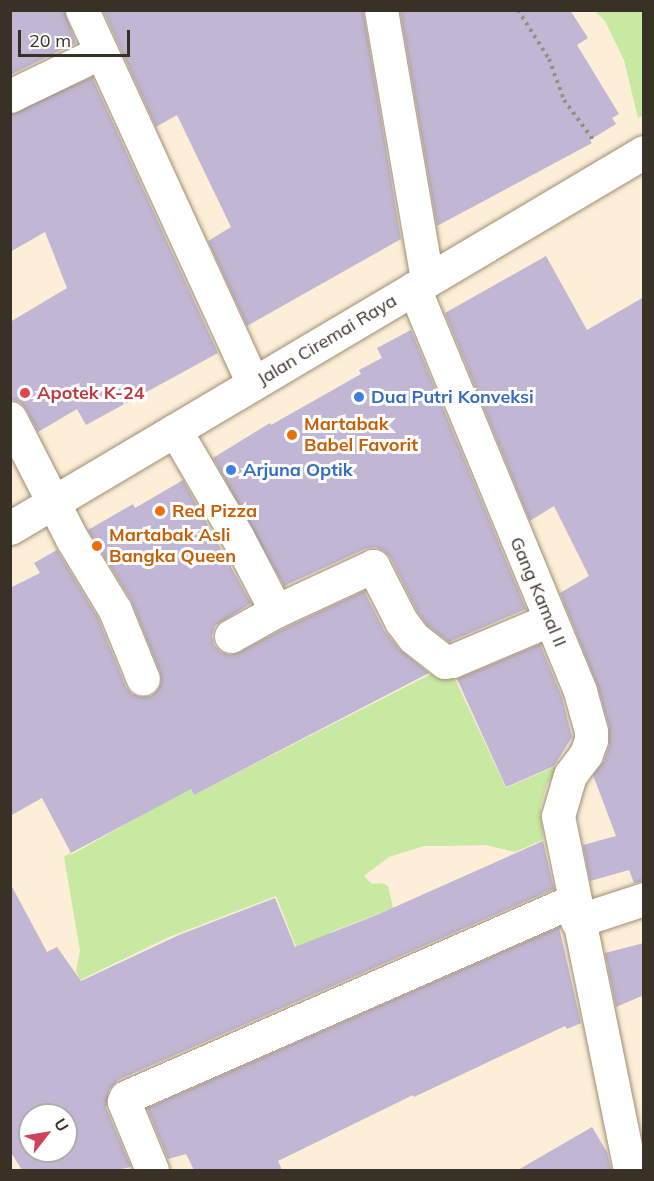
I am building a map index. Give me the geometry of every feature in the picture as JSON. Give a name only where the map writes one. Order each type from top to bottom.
[{"type":"street","points":[[82,10],[253,384]]},
{"type":"street","name":"Gang Kamal II","points":[[381,10],[420,284],[549,620],[580,691],[591,731],[591,740],[586,754],[570,775],[558,816],[575,911],[630,1170]]},
{"type":"street","points":[[10,96],[101,52]]},
{"type":"street","name":"Jalan Ciremai Raya","points":[[10,528],[636,158]]},
{"type":"street","points":[[10,418],[55,501],[72,539],[114,610],[143,679]]},
{"type":"street","points":[[175,430],[238,538],[276,611]]},
{"type":"street","points":[[231,636],[276,611],[373,566],[400,621],[414,638],[445,662],[452,662],[549,620]]},
{"type":"street","points":[[152,1170],[124,1102],[126,1097],[575,911],[644,898]]},
{"type":"path","points":[[518,10],[549,59],[564,100],[636,158]]},
{"type":"green space","points":[[595,11],[643,11],[644,115],[638,118],[624,60],[605,21]]},
{"type":"green space","points":[[442,672],[450,674],[455,679],[506,788],[567,761],[547,784],[540,808],[543,840],[515,852],[485,845],[424,846],[389,857],[364,876],[372,884],[382,883],[388,886],[393,908],[331,932],[332,936],[297,949],[276,896],[169,937],[80,980],[76,971],[80,951],[64,857],[190,788],[194,795],[431,674]]},
{"type":"building","points":[[10,10],[64,10],[76,43],[10,75]]},
{"type":"building","points":[[103,10],[363,10],[401,239],[247,326],[208,241],[231,227],[177,115],[156,127]]},
{"type":"building","points":[[400,10],[570,10],[588,38],[577,45],[619,114],[612,118],[616,124],[590,140],[592,143],[437,226]]},
{"type":"building","points":[[92,77],[218,353],[86,425],[77,409],[38,432],[26,409],[20,402],[10,399],[10,322],[67,288],[45,232],[10,252],[10,114]]},
{"type":"building","points":[[546,256],[587,330],[644,297],[644,881],[634,883],[629,870],[590,881],[583,845],[616,836],[593,775],[604,761],[609,746],[609,726],[597,684],[560,593],[589,576],[554,506],[530,521],[445,313]]},
{"type":"building","points":[[411,330],[526,609],[449,642],[427,625],[417,611],[390,557],[375,547],[365,549],[284,586],[213,458],[270,423],[271,425],[361,374],[359,370],[382,358],[377,348]]},
{"type":"building","points":[[183,480],[251,603],[215,626],[212,636],[214,645],[221,652],[230,655],[240,652],[364,591],[384,630],[399,649],[429,673],[194,795],[191,789],[71,853],[42,798],[10,816],[10,588],[40,573],[34,563],[57,550],[98,618],[126,687],[132,694],[140,697],[151,696],[157,691],[161,682],[160,672],[131,600],[88,530],[133,504],[135,508]]},
{"type":"building","points":[[540,644],[562,697],[572,737],[554,766],[506,787],[457,679]]},
{"type":"building","points":[[543,841],[554,889],[118,1080],[109,1090],[106,1108],[131,1167],[116,1170],[22,1170],[10,1151],[10,883],[47,952],[57,947],[81,981],[179,935],[275,898],[295,947],[379,914]]},
{"type":"building","points":[[559,927],[581,1023],[567,1029],[565,1026],[414,1097],[413,1095],[278,1161],[282,1170],[194,1170],[186,1154],[168,1159],[147,1108]]},
{"type":"building","points":[[644,943],[644,995],[616,1007],[605,953]]},
{"type":"building","points":[[592,1127],[607,1152],[611,1170],[518,1170]]},
{"type":"place","name":"Apotek K-24","points":[[25,393]]},
{"type":"place","name":"Dua Putri Konveksi","points":[[359,397]]},
{"type":"place","name":"Martabak Babel Favorit","points":[[292,435]]},
{"type":"place","name":"Arjuna Optik","points":[[231,470]]},
{"type":"place","name":"Red Pizza","points":[[160,511]]},
{"type":"place","name":"Martabak Asli Bangka Queen","points":[[97,546]]}]
